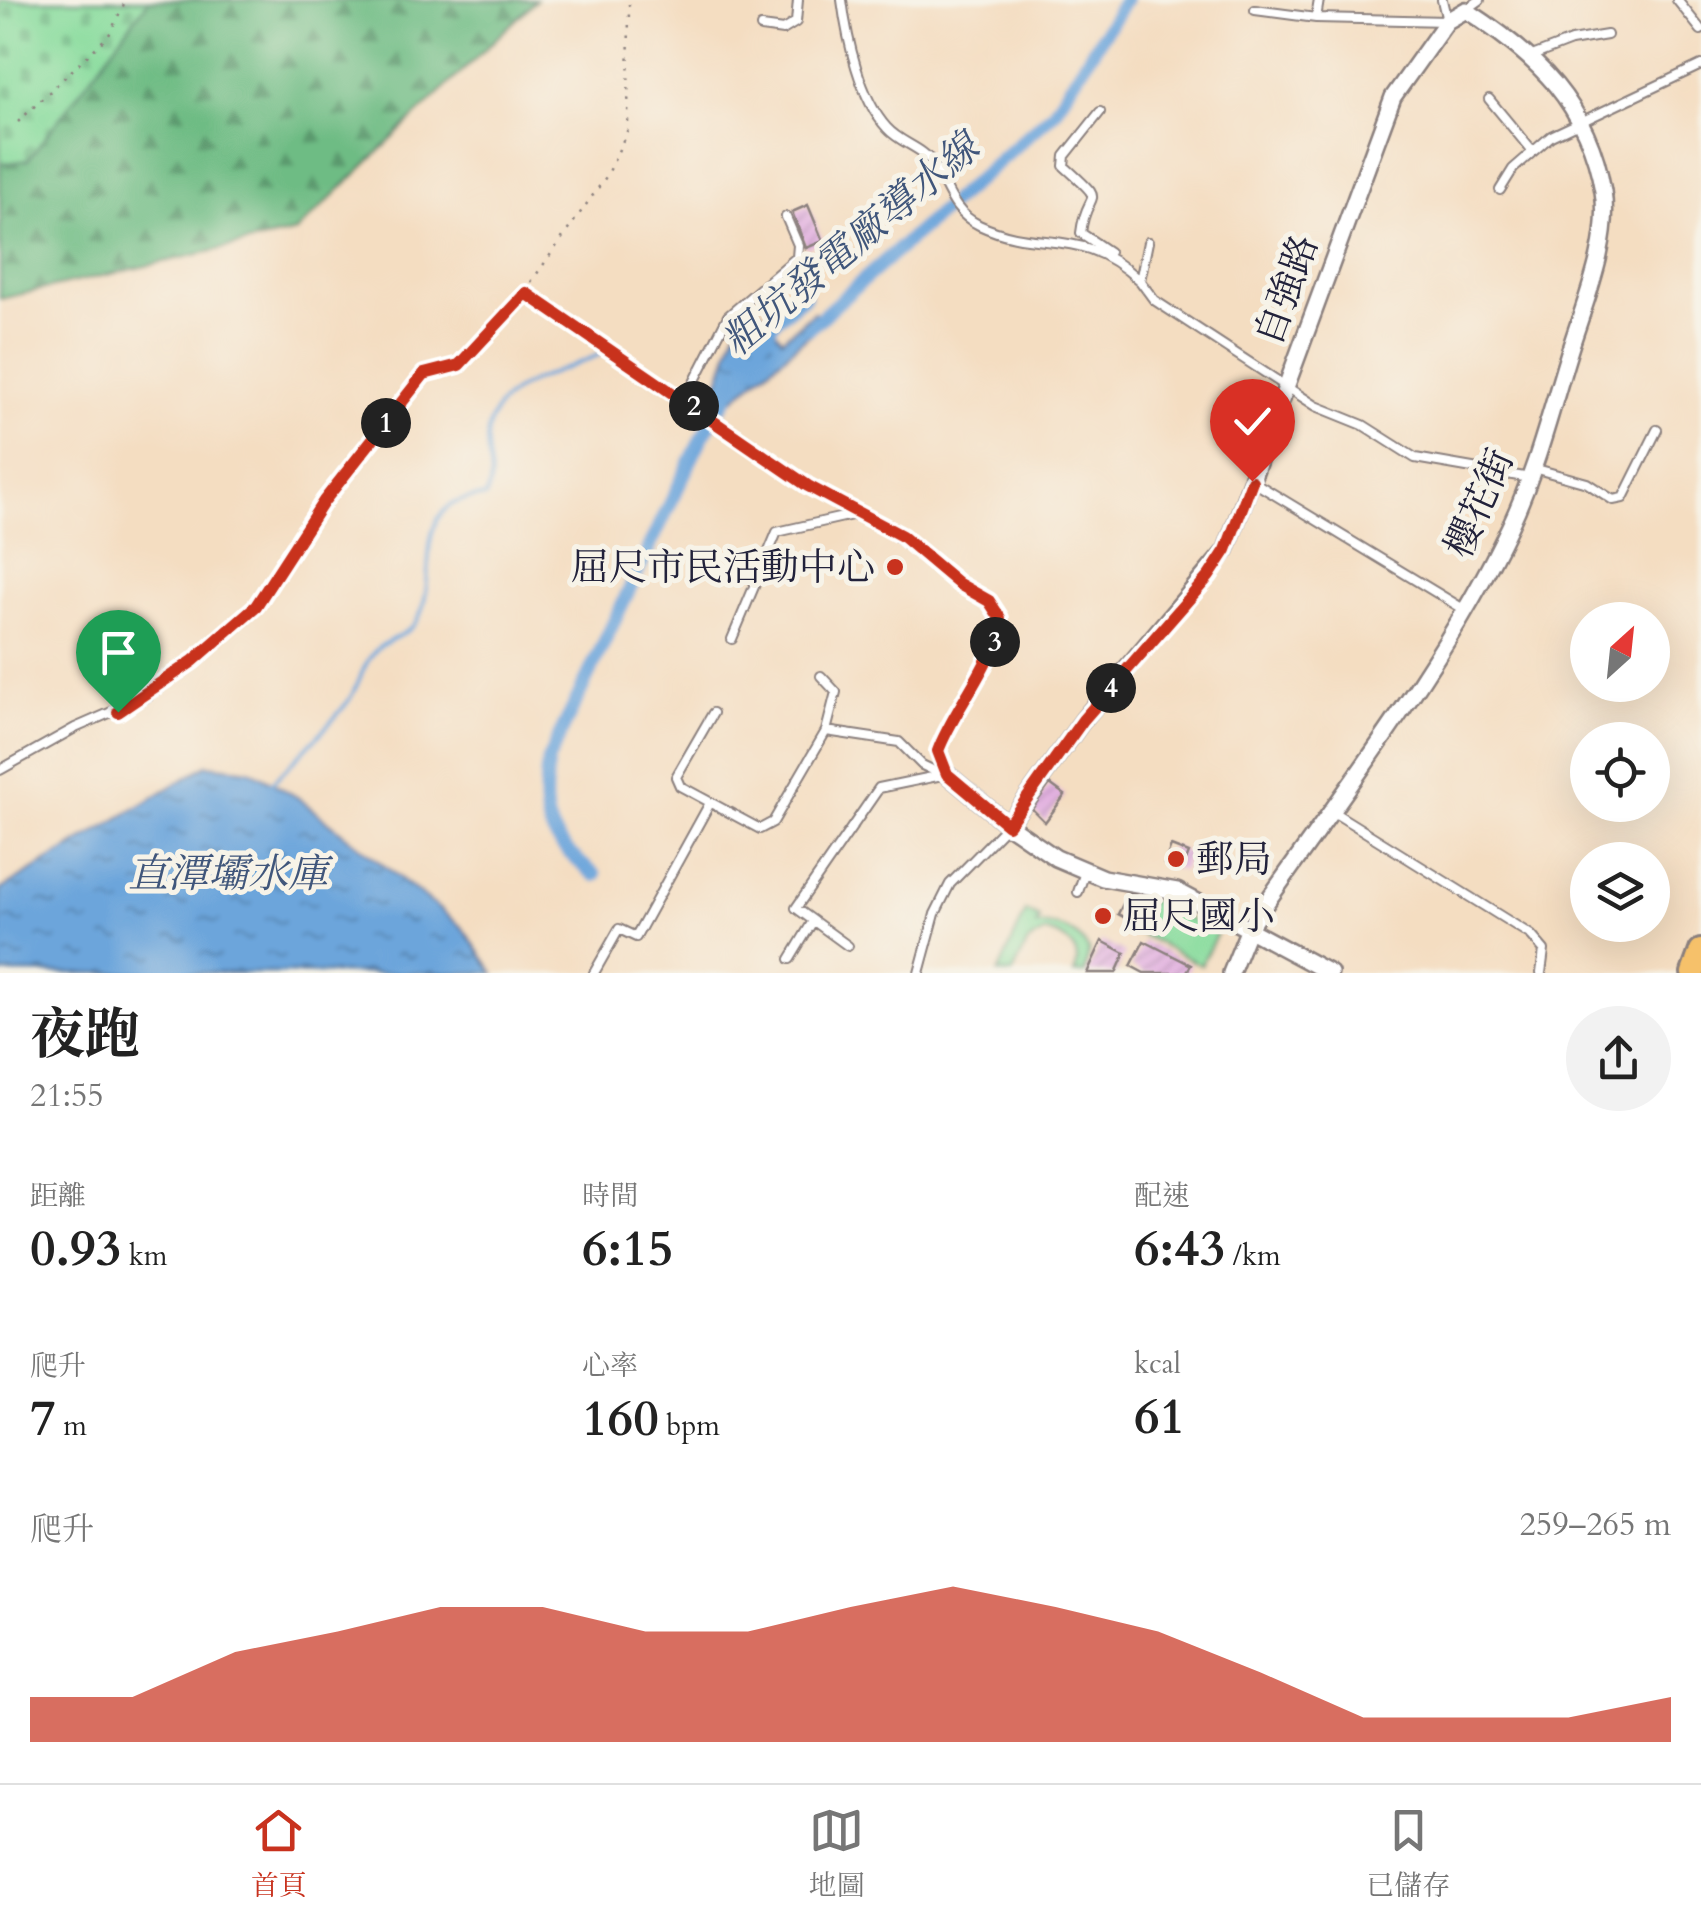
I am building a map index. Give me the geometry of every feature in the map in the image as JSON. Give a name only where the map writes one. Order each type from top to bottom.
[{"type":"main road","points":[[1693,973],[1701,952]]},
{"type":"street","name":"自強路","points":[[1008,825],[1083,720],[1209,576],[1226,550],[1393,97],[1447,21],[1466,10]]},
{"type":"street","name":"櫻花街","points":[[1231,973],[1250,926],[1465,610],[1532,473],[1593,278],[1604,196],[1594,153],[1580,120],[1532,56],[1466,10]]},
{"type":"street","points":[[945,774],[1008,825],[1086,872],[1177,891],[1250,926],[1330,973]]},
{"type":"lane","points":[[760,28],[783,30],[796,22],[798,0]]},
{"type":"lane","points":[[842,0],[845,22],[879,119],[934,164],[959,212],[980,225],[1028,238],[1080,242],[1116,258]]},
{"type":"lane","points":[[1316,18],[1319,0]]},
{"type":"lane","points":[[1255,10],[1316,18],[1447,21],[1442,0]]},
{"type":"lane","points":[[1466,10],[1480,0]]},
{"type":"lane","points":[[1677,0],[1701,30]]},
{"type":"lane","points":[[1532,56],[1571,41],[1607,34]]},
{"type":"lane","points":[[1500,190],[1532,151],[1580,120],[1701,64]]},
{"type":"lane","points":[[1489,99],[1532,151]]},
{"type":"lane","points":[[1100,112],[1065,156],[1064,166],[1092,190],[1094,200],[1081,233],[1140,280],[1154,300],[1316,406],[1363,425],[1416,458],[1587,484],[1613,500],[1623,498],[1657,430]]},
{"type":"lane","points":[[685,400],[728,316],[797,257],[798,245],[786,218]]},
{"type":"lane","points":[[1140,280],[1148,242]]},
{"type":"lane","points":[[0,770],[75,728],[146,697],[256,606],[324,501],[424,374],[459,365],[526,293],[808,486],[902,536],[959,584],[989,601],[1000,618],[998,637],[950,720],[938,751],[945,774]]},
{"type":"lane","points":[[1252,481],[1465,610]]},
{"type":"lane","points":[[732,639],[778,532],[862,513]]},
{"type":"lane","points":[[714,713],[676,777],[680,786],[760,829],[773,822],[826,731],[836,692],[821,676]]},
{"type":"lane","points":[[826,731],[898,742],[922,765],[945,774]]},
{"type":"lane","points":[[848,946],[796,908],[879,788],[945,774]]},
{"type":"lane","points":[[594,973],[619,929],[636,936],[710,802]]},
{"type":"lane","points":[[1330,810],[1532,935],[1544,950],[1541,973]]},
{"type":"lane","name":"自強路","points":[[920,973],[935,914],[950,884],[1008,825]]},
{"type":"lane","points":[[1078,892],[1086,872]]},
{"type":"lane","points":[[790,958],[814,921]]},
{"type":"path","points":[[18,122],[109,36],[126,0]]},
{"type":"path","points":[[526,293],[535,272],[608,174],[628,129],[629,0]]},
{"type":"green space","points":[[0,0],[149,0],[28,160],[0,164]]},
{"type":"green space","points":[[149,0],[536,0],[296,232],[0,299],[0,164],[28,159]]},
{"type":"green space","points":[[1151,900],[1217,933],[1201,965],[1135,931]]},
{"type":"green space","points":[[1026,911],[1039,918],[1036,925],[1066,929],[1084,943],[1089,950],[1085,973],[1074,973],[1077,958],[1072,946],[1046,932],[1028,942],[1013,973],[998,973]]},
{"type":"water","points":[[757,307],[782,339],[814,312],[823,323],[731,401],[714,391],[739,326]]},
{"type":"water","name":"直潭壩水庫","points":[[207,765],[250,770],[297,797],[462,927],[494,973],[0,973],[0,890]]},
{"type":"building","points":[[808,205],[823,241],[806,248],[792,212]]},
{"type":"building","points":[[1050,784],[1065,795],[1045,822],[1032,809]]},
{"type":"building","name":"郵局","points":[[1171,846],[1189,853],[1182,871],[1164,864]]},
{"type":"building","points":[[1129,892],[1141,898],[1129,920],[1118,914]]},
{"type":"building","points":[[1102,941],[1125,953],[1116,973],[1087,973]]},
{"type":"building","points":[[1144,941],[1191,965],[1186,973],[1144,973],[1131,966]]},
{"type":"waterway","name":"粗坑發電廠導水線","points":[[809,328],[1053,113],[1125,0]]},
{"type":"waterway","points":[[762,340],[775,320],[805,296]]},
{"type":"waterway","points":[[271,784],[340,711],[374,652],[416,622],[425,597],[436,523],[445,510],[461,501],[485,497],[488,490],[491,478],[487,444],[490,423],[498,407],[527,384],[600,354]]},
{"type":"waterway","name":"粗坑發電廠導水線","points":[[595,875],[566,849],[550,826],[545,799],[548,760],[701,439],[734,385]]},
{"type":"place","name":"屈尺市民活動中心","points":[[895,567]]},
{"type":"place","name":"郵局","points":[[1176,859]]},
{"type":"place","name":"屈尺國小","points":[[1103,916]]},
{"type":"route","points":[[118,712],[146,697],[193,661],[256,606],[324,501],[424,374],[459,365],[526,293],[548,304],[808,486],[902,536],[959,584],[989,601],[1000,618],[998,637],[950,720],[938,751],[947,774],[1008,825],[1083,720],[1209,576],[1226,550],[1252,481]]}]
